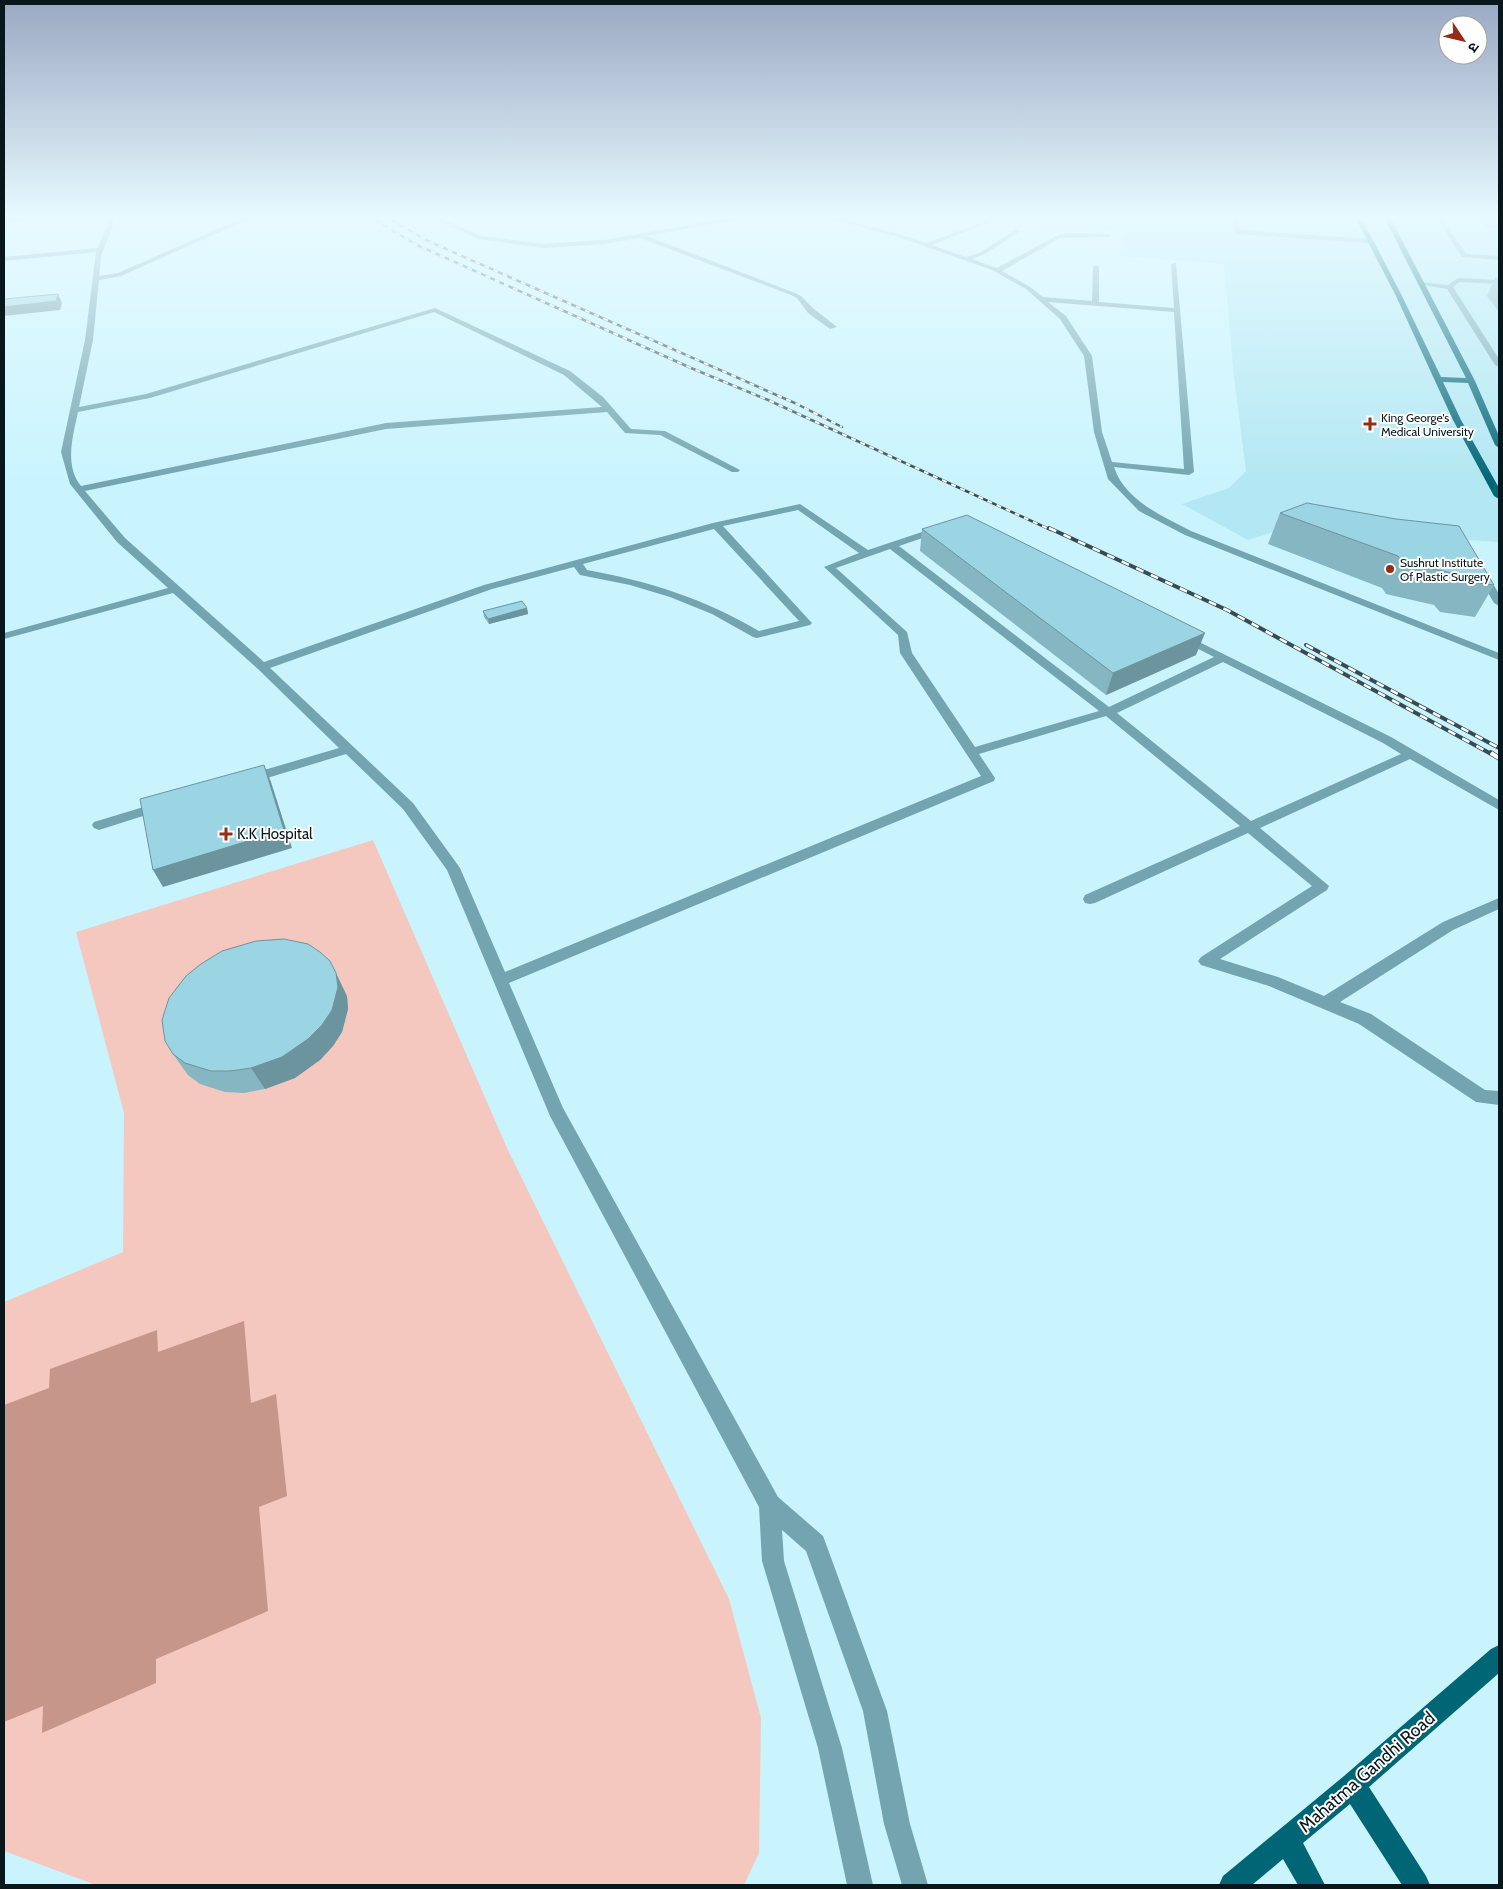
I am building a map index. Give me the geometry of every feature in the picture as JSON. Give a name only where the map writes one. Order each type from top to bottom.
[{"type":"main road","points":[[1403,305],[1457,420],[1499,496]]},
{"type":"main road","points":[[1431,305],[1471,381],[1499,445]]},
{"type":"main road","points":[[1439,379],[1471,381]]},
{"type":"main road","name":"Mahatma Gandhi Road","points":[[1232,1885],[1353,1785],[1499,1657]]},
{"type":"main road","points":[[1353,1785],[1417,1885]]},
{"type":"main road","points":[[1287,1840],[1312,1885]]},
{"type":"street","points":[[93,305],[89,340],[65,452],[73,482],[121,540],[262,667],[408,806],[453,868],[556,1111],[770,1506],[816,1544],[875,1711],[897,1824],[915,1885]]},
{"type":"street","points":[[806,305],[833,327]]},
{"type":"street","points":[[1047,305],[1063,318],[1088,356],[1098,432],[1113,479],[1142,509],[1188,533],[1499,657]]},
{"type":"street","points":[[1120,305],[1177,310]]},
{"type":"street","points":[[1108,464],[1189,472],[1177,305]]},
{"type":"street","points":[[1462,305],[1488,342],[1499,365]]},
{"type":"street","points":[[74,410],[147,396],[435,310],[567,373],[600,399],[628,430],[662,433],[735,470]]},
{"type":"street","points":[[79,489],[386,426],[608,409]]},
{"type":"street","points":[[262,667],[488,587],[716,525],[800,507],[867,554]]},
{"type":"street","points":[[577,563],[584,573],[620,578],[672,592],[735,620],[758,635],[806,623],[716,525]]},
{"type":"street","points":[[500,980],[989,778],[906,653],[902,634],[829,567],[950,526]]},
{"type":"street","points":[[891,545],[1108,712],[1322,886],[1206,961],[1273,981],[1365,1019],[1482,1097],[1499,1098]]},
{"type":"street","points":[[1474,559],[1499,603]]},
{"type":"street","points":[[4,636],[175,589]]},
{"type":"street","points":[[1170,630],[1387,740],[1499,806]]},
{"type":"street","points":[[971,752],[1108,712],[1223,657]]},
{"type":"street","points":[[237,783],[348,749]]},
{"type":"street","points":[[1090,899],[1411,754]]},
{"type":"street","points":[[99,825],[173,802]]},
{"type":"street","points":[[1325,1002],[1448,926],[1499,903]]},
{"type":"street","points":[[770,1506],[773,1561],[830,1748],[860,1885]]},
{"type":"shaded area","name":"King George's Medical University","points":[[1228,305],[1499,305],[1499,542],[1439,538],[1306,522],[1248,540],[1182,504],[1229,488],[1246,471],[1234,377]]},
{"type":"shaded area","points":[[373,840],[507,1148],[729,1599],[761,1718],[759,1853],[744,1885],[96,1885],[4,1851],[4,1302],[123,1252],[124,1113],[76,932]]},
{"type":"shaded area","points":[[244,1321],[251,1403],[276,1394],[287,1496],[259,1507],[268,1611],[156,1659],[156,1683],[42,1733],[43,1706],[4,1722],[4,1405],[49,1388],[50,1369],[157,1330],[158,1352]]},
{"type":"building","points":[[1307,503],[1396,519],[1459,526],[1494,585],[1458,580],[1452,573],[1402,562],[1398,556],[1280,513]]},
{"type":"building","points":[[967,515],[1205,633],[1113,673],[922,529]]},
{"type":"building","points":[[522,601],[527,608],[488,619],[483,611]]},
{"type":"building","points":[[264,765],[284,830],[153,870],[140,799]]},
{"type":"building","points":[[284,939],[308,944],[330,961],[336,973],[338,987],[332,1010],[322,1025],[308,1039],[282,1057],[251,1068],[211,1071],[185,1063],[173,1054],[165,1041],[162,1020],[169,998],[186,976],[222,951],[256,941]]},
{"type":"railway","points":[[551,305],[691,368],[768,400],[1051,530]]},
{"type":"railway","points":[[573,305],[797,404],[842,427]]},
{"type":"railway","points":[[1049,528],[1227,610],[1493,755]]},
{"type":"railway","points":[[1306,645],[1499,748]]},
{"type":"railway","points":[[1491,753],[1499,758]]},
{"type":"place","name":"King George's Medical University","points":[[1370,424]]},
{"type":"place","name":"Sushrut Institute Of Plastic Surgery","points":[[1390,569]]},
{"type":"place","name":"K.K Hospital","points":[[226,834]]}]
